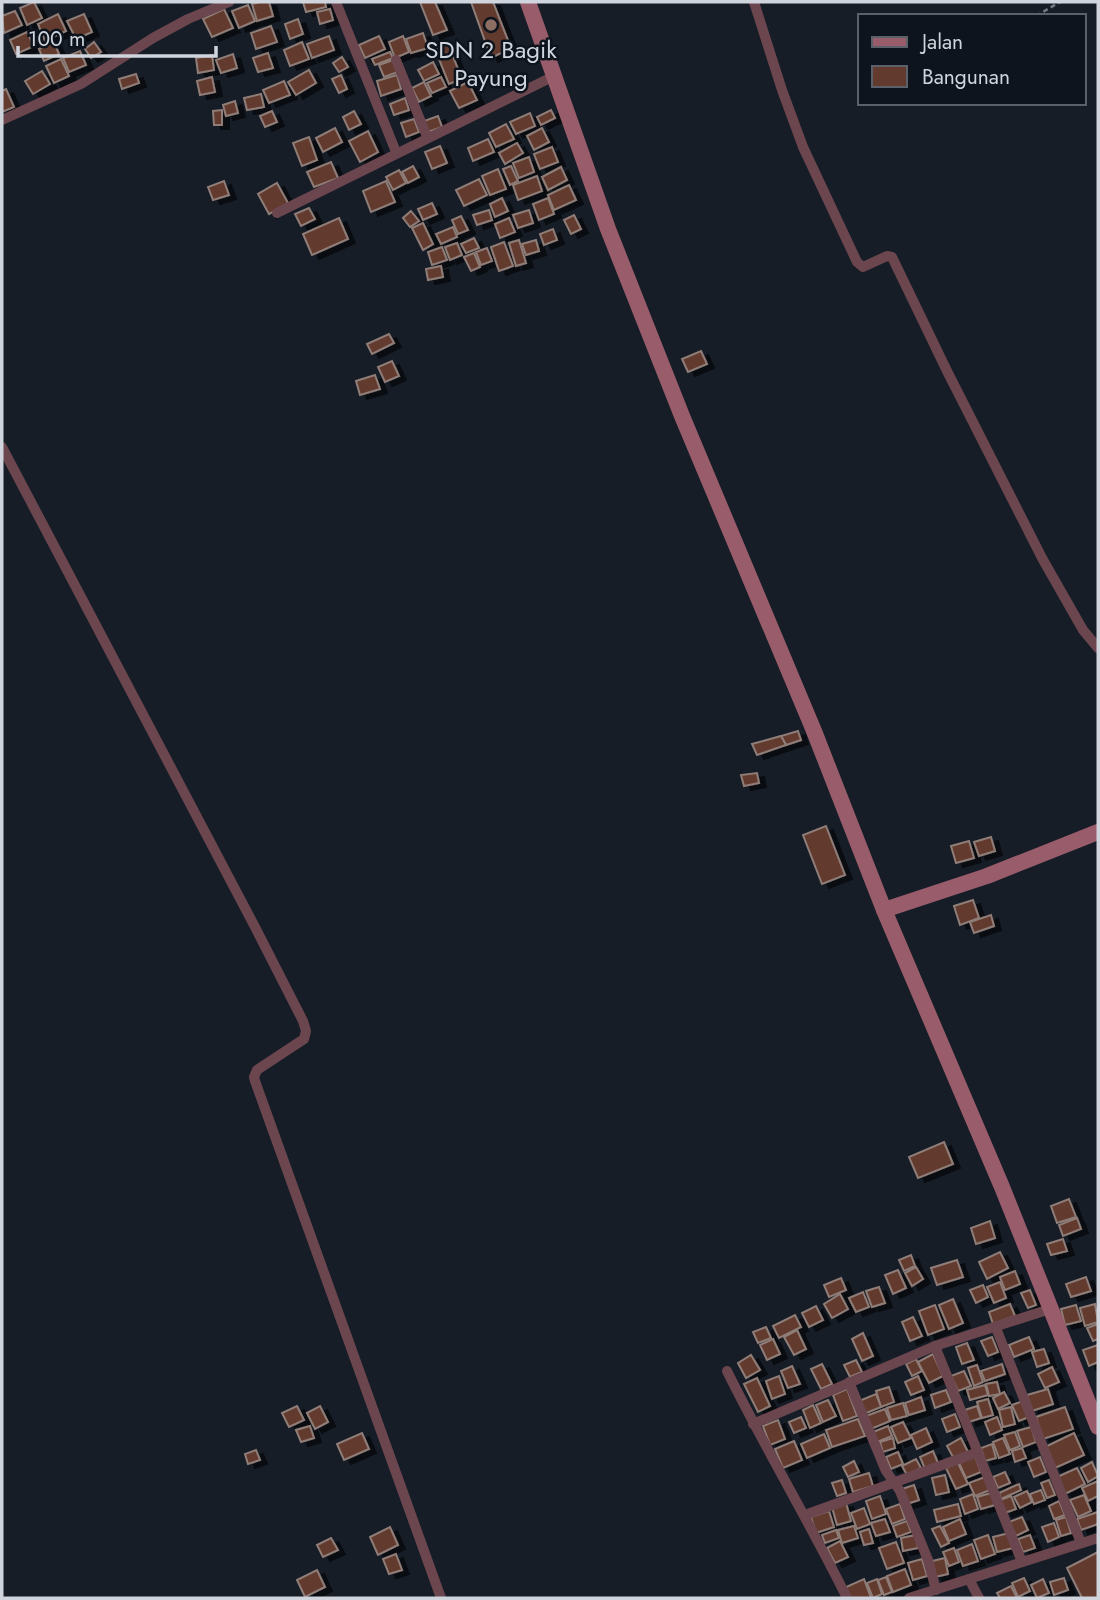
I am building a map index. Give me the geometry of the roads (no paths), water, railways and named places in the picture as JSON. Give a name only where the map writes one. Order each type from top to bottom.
[{"type":"street","points":[[2,120],[81,84],[153,38],[188,19],[229,2]]},
{"type":"street","points":[[336,2],[396,152]]},
{"type":"street","points":[[528,2],[633,291],[814,731],[884,910],[1002,1187],[1098,1427]]},
{"type":"street","points":[[754,2],[803,147],[857,262],[863,267],[887,256],[892,257],[1053,580],[1083,630],[1098,648]]},
{"type":"street","points":[[396,60],[428,137]]},
{"type":"street","points":[[277,213],[554,76]]},
{"type":"street","points":[[2,447],[303,1021],[306,1031],[303,1039],[257,1070],[254,1077],[441,1598]]},
{"type":"street","points":[[884,910],[987,876],[1098,832]]},
{"type":"street","points":[[753,1424],[935,1346],[1050,1309]]},
{"type":"street","points":[[996,1328],[1081,1543]]},
{"type":"street","points":[[935,1346],[1023,1562]]},
{"type":"street","points":[[727,1371],[847,1598]]},
{"type":"street","points":[[849,1382],[887,1471],[895,1481],[928,1560],[936,1590]]},
{"type":"street","points":[[805,1515],[978,1452]]},
{"type":"street","points":[[909,1598],[1098,1538]]},
{"type":"street","points":[[969,1579],[979,1598]]},
{"type":"place","name":"SDN 2 Bagik Payung","points":[[491,25]]}]
